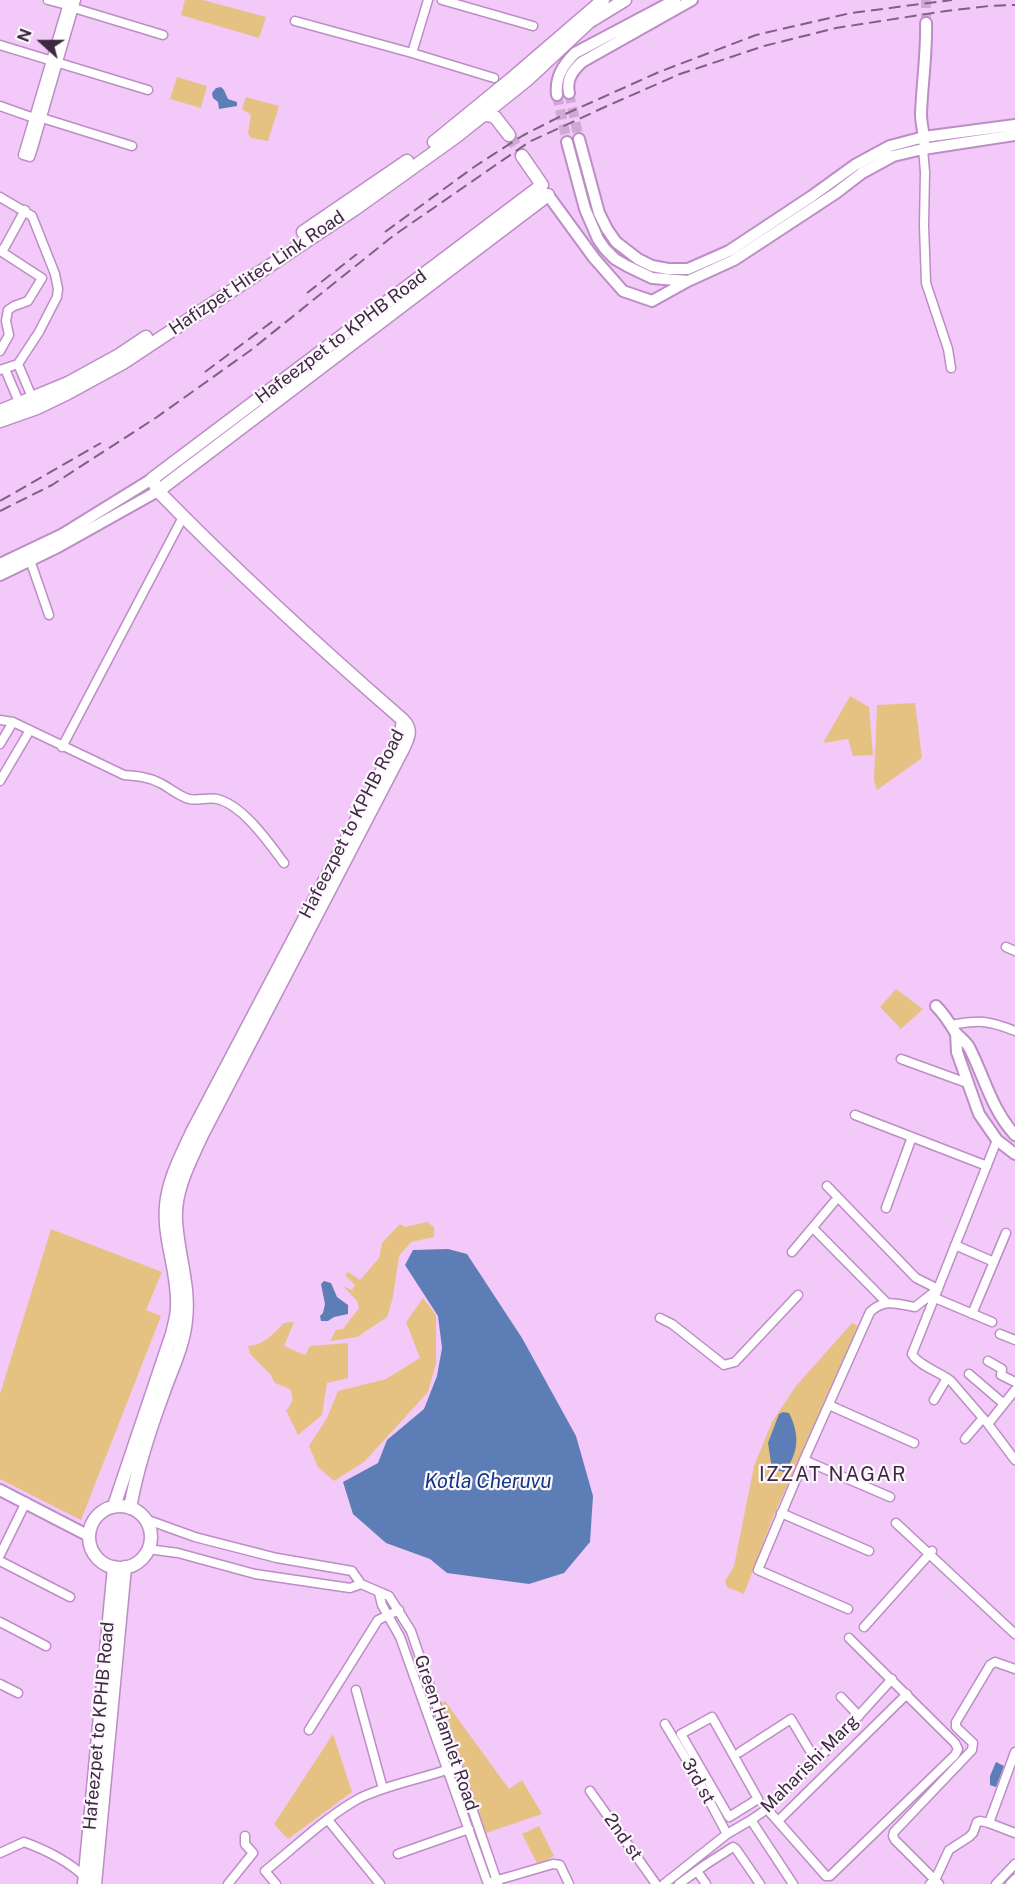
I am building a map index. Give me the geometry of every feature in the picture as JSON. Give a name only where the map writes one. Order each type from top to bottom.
[{"type":"main road","points":[[35,403],[119,355],[236,278],[444,135],[603,0]]},
{"type":"main road","name":"Hafizpet Hitec Link Road","points":[[2,416],[68,393],[123,363],[355,209],[457,136],[526,80],[589,22],[625,0]]},
{"type":"main road","points":[[480,116],[492,115],[497,118],[509,135]]},
{"type":"main road","points":[[158,491],[545,190],[522,156]]},
{"type":"main road","name":"Hafeezpet to KPHB Road","points":[[89,1536],[97,1516],[114,1506],[176,1318],[176,1288],[166,1222],[167,1198],[174,1174],[192,1132],[378,779],[401,733],[404,720],[327,654],[183,517],[158,491],[152,479],[545,190]]},
{"type":"main road","points":[[130,1508],[143,1452],[177,1355],[186,1322],[187,1295],[176,1220],[183,1179],[202,1135],[403,750],[410,731],[404,720]]},
{"type":"main road","points":[[89,1536],[93,1552],[105,1564],[119,1567],[135,1564],[143,1557],[150,1539],[145,1519],[130,1508],[114,1506]]},
{"type":"main road","name":"Hafeezpet to KPHB Road","points":[[88,1882],[102,1803],[119,1567]]},
{"type":"street","points":[[48,0],[72,3],[163,35]]},
{"type":"street","points":[[412,53],[428,0]]},
{"type":"street","points":[[442,0],[533,26]]},
{"type":"street","points":[[557,95],[557,81],[560,72],[575,53],[675,0]]},
{"type":"street","points":[[569,93],[567,85],[570,77],[582,62],[692,0]]},
{"type":"street","points":[[38,118],[72,3]]},
{"type":"street","points":[[295,21],[494,78]]},
{"type":"street","points":[[924,139],[927,23],[921,115],[925,172],[926,283],[948,349],[951,368]]},
{"type":"street","points":[[0,45],[148,90]]},
{"type":"street","points":[[0,106],[132,146]]},
{"type":"street","points":[[925,115],[932,130],[940,135]]},
{"type":"street","points":[[545,190],[594,258],[623,291],[652,301],[734,260],[872,155],[890,146],[940,135],[1015,125]]},
{"type":"street","points":[[924,139],[1015,135]]},
{"type":"street","points":[[579,139],[598,213],[607,229],[626,251],[652,266],[668,270],[688,269],[729,251],[814,201]]},
{"type":"street","points":[[567,142],[585,209],[605,249],[615,259],[638,273],[652,278],[688,281]]},
{"type":"street","points":[[0,197],[32,216],[55,274],[58,289],[57,297],[44,323],[18,364],[2,370],[21,408]]},
{"type":"street","points":[[0,351],[9,335],[4,307],[28,301],[42,278],[1,251],[25,210]]},
{"type":"street","points":[[18,364],[35,403]]},
{"type":"street","points":[[0,564],[63,534],[152,479]]},
{"type":"street","points":[[0,575],[58,547],[158,491]]},
{"type":"street","points":[[62,747],[183,517]]},
{"type":"street","points":[[30,560],[49,615]]},
{"type":"street","points":[[0,714],[124,776],[142,776],[159,782],[191,800],[204,798],[223,801],[261,832],[284,863]]},
{"type":"street","points":[[0,720],[12,722]]},
{"type":"street","points":[[0,744],[12,722]]},
{"type":"street","points":[[0,782],[30,730]]},
{"type":"street","points":[[936,1006],[945,1014],[969,1046],[993,1104],[1015,1135]]},
{"type":"street","points":[[954,1029],[973,1021],[988,1021],[1015,1031]]},
{"type":"street","points":[[954,1029],[957,1052],[979,1114],[997,1140],[1015,1154]]},
{"type":"street","points":[[901,1059],[967,1083]]},
{"type":"street","points":[[855,1115],[987,1166]]},
{"type":"street","points":[[886,1208],[912,1137]]},
{"type":"street","points":[[997,1140],[912,1357],[947,1378],[986,1421],[1015,1460]]},
{"type":"street","points":[[827,1185],[916,1278],[936,1294],[992,1322]]},
{"type":"street","points":[[792,1252],[834,1202]]},
{"type":"street","points":[[813,1228],[886,1302],[915,1307],[936,1294]]},
{"type":"street","points":[[972,1314],[1006,1233]]},
{"type":"street","points":[[955,1245],[994,1262]]},
{"type":"street","points":[[660,1318],[672,1324],[724,1365],[735,1362],[798,1295]]},
{"type":"street","points":[[848,1609],[758,1570],[867,1318],[875,1308],[886,1302]]},
{"type":"street","points":[[1000,1334],[1015,1340]]},
{"type":"street","points":[[988,1361],[1002,1370],[1001,1375],[1015,1382]]},
{"type":"street","points":[[969,1374],[1004,1404]]},
{"type":"street","points":[[934,1400],[947,1378]]},
{"type":"street","points":[[965,1439],[1004,1404],[1015,1390]]},
{"type":"street","points":[[829,1405],[914,1443]]},
{"type":"street","points":[[804,1460],[890,1497]]},
{"type":"street","points":[[0,1490],[89,1536]]},
{"type":"street","points":[[0,1556],[26,1502]]},
{"type":"street","points":[[781,1513],[869,1551]]},
{"type":"street","name":"Green Hamlet Road","points":[[145,1519],[195,1537],[277,1558],[352,1571],[361,1584],[389,1596],[411,1631],[469,1829],[493,1883]]},
{"type":"street","points":[[896,1522],[932,1552],[1015,1634]]},
{"type":"street","points":[[148,1549],[178,1553],[255,1575],[350,1588],[361,1584]]},
{"type":"street","points":[[864,1627],[932,1552]]},
{"type":"street","points":[[0,1562],[70,1597]]},
{"type":"street","name":"Green Hamlet Road","points":[[379,1593],[382,1605],[400,1637],[452,1768],[493,1883]]},
{"type":"street","points":[[309,1730],[378,1620],[399,1610]]},
{"type":"street","points":[[0,1622],[46,1646]]},
{"type":"street","points":[[767,1809],[826,1876],[832,1875],[958,1749],[955,1743],[907,1694],[849,1638]]},
{"type":"street","points":[[1015,1669],[995,1662],[990,1665],[956,1722],[959,1731],[973,1743],[972,1750],[894,1832],[893,1836],[935,1883],[949,1850],[969,1837],[977,1822],[989,1823],[1015,1833]]},
{"type":"street","name":"Maharishi Marg","points":[[664,1884],[691,1871],[698,1857],[727,1834],[767,1809],[892,1680]]},
{"type":"street","points":[[0,1684],[18,1693]]},
{"type":"street","points":[[356,1690],[383,1789]]},
{"type":"street","points":[[778,1821],[907,1694]]},
{"type":"street","points":[[841,1697],[859,1716]]},
{"type":"street","points":[[712,1717],[758,1799],[729,1817],[699,1774],[681,1734],[712,1717]]},
{"type":"street","points":[[740,1752],[791,1719],[816,1761]]},
{"type":"street","name":"3rd st","points":[[667,1727],[699,1774],[727,1834]]},
{"type":"street","points":[[832,1744],[844,1756]]},
{"type":"street","points":[[989,1823],[1015,1752]]},
{"type":"street","points":[[276,1884],[265,1871],[328,1820],[359,1799],[383,1789],[452,1768]]},
{"type":"street","name":"2nd st","points":[[590,1791],[656,1884]]},
{"type":"street","points":[[328,1820],[380,1884]]},
{"type":"street","points":[[752,1820],[793,1884]]},
{"type":"street","points":[[398,1854],[469,1829]]},
{"type":"street","points":[[228,1884],[253,1853],[245,1844],[245,1836]]},
{"type":"street","points":[[0,1853],[24,1842],[71,1865],[88,1882]]},
{"type":"street","points":[[679,1884],[691,1871],[733,1847],[760,1884]]},
{"type":"street","points":[[698,1857],[705,1864]]},
{"type":"street","points":[[493,1883],[553,1864],[560,1865],[569,1884]]},
{"type":"street","points":[[996,1884],[1015,1864]]},
{"type":"street","points":[[691,1871],[706,1884]]},
{"type":"street","points":[[1010,1884],[1015,1879]]},
{"type":"shaded area","points":[[185,0],[203,0],[266,17],[259,38],[181,15]]},
{"type":"shaded area","points":[[177,77],[207,86],[201,108],[170,99]]},
{"type":"shaded area","points":[[246,97],[279,106],[268,141],[251,138],[248,133],[251,115],[242,109]]},
{"type":"shaded area","points":[[850,696],[869,707],[873,755],[853,756],[848,739],[823,743]]},
{"type":"shaded area","points":[[915,703],[922,758],[877,790],[874,780],[877,705]]},
{"type":"shaded area","points":[[896,989],[923,1009],[901,1029],[880,1007]]},
{"type":"shaded area","points":[[427,1222],[434,1227],[434,1237],[411,1242],[399,1256],[393,1297],[387,1317],[357,1337],[330,1341],[336,1330],[343,1329],[359,1308],[357,1301],[343,1286],[352,1290],[355,1285],[345,1275],[348,1272],[360,1280],[379,1258],[382,1243],[400,1224],[405,1227]]},
{"type":"shaded area","points":[[51,1229],[162,1272],[146,1310],[161,1316],[81,1520],[0,1479],[0,1394]]},
{"type":"shaded area","points":[[423,1298],[436,1315],[436,1363],[428,1392],[364,1462],[334,1481],[318,1467],[309,1446],[327,1418],[338,1391],[386,1379],[420,1358],[406,1322]]},
{"type":"shaded area","points":[[294,1322],[284,1346],[305,1355],[310,1346],[348,1343],[348,1378],[327,1383],[322,1415],[298,1435],[286,1410],[292,1400],[290,1389],[275,1383],[270,1374],[250,1354],[248,1346],[263,1341],[284,1323]]},
{"type":"shaded area","points":[[852,1323],[858,1326],[773,1517],[744,1594],[727,1587],[725,1581],[734,1566],[754,1466],[772,1422],[796,1386]]},
{"type":"shaded area","points":[[445,1701],[509,1789],[522,1780],[542,1814],[486,1833],[442,1703]]},
{"type":"shaded area","points":[[333,1734],[352,1792],[288,1839],[274,1824]]},
{"type":"shaded area","points":[[539,1826],[554,1856],[538,1865],[522,1834]]},
{"type":"water","points":[[221,87],[228,99],[237,102],[237,106],[219,109],[218,102],[213,98],[212,93],[216,88]]},
{"type":"water","name":"Kotla Cheruvu","points":[[448,1249],[467,1254],[522,1338],[576,1436],[593,1496],[590,1542],[564,1573],[529,1584],[447,1573],[430,1559],[386,1543],[353,1514],[343,1482],[378,1463],[387,1440],[424,1409],[437,1376],[442,1348],[438,1316],[405,1265],[413,1250]]},
{"type":"water","points":[[324,1281],[331,1283],[337,1297],[348,1305],[348,1314],[321,1321],[320,1316],[325,1304],[321,1284]]},
{"type":"water","points":[[789,1413],[796,1436],[793,1458],[784,1472],[772,1469],[768,1443],[779,1414]]},
{"type":"water","points":[[996,1762],[1004,1766],[996,1787],[990,1785],[990,1776]]},
{"type":"tunnel","points":[[926,0],[926,23]]},
{"type":"tunnel","points":[[569,93],[579,139]]},
{"type":"tunnel","points":[[557,95],[567,142]]},
{"type":"tunnel","points":[[509,135],[522,156]]},
{"type":"railway","points":[[385,232],[474,167],[522,136],[659,72],[756,35],[851,13],[952,0]]},
{"type":"railway","points":[[0,511],[52,485],[157,417],[251,350],[393,236],[529,142],[680,74],[764,46],[836,28],[946,11],[1015,5]]},
{"type":"railway","points":[[307,293],[357,254]]},
{"type":"railway","points":[[205,372],[277,318]]},
{"type":"railway","points":[[0,501],[101,443]]},
{"type":"district","name":"IZZAT NAGAR","points":[[833,1475]]}]
